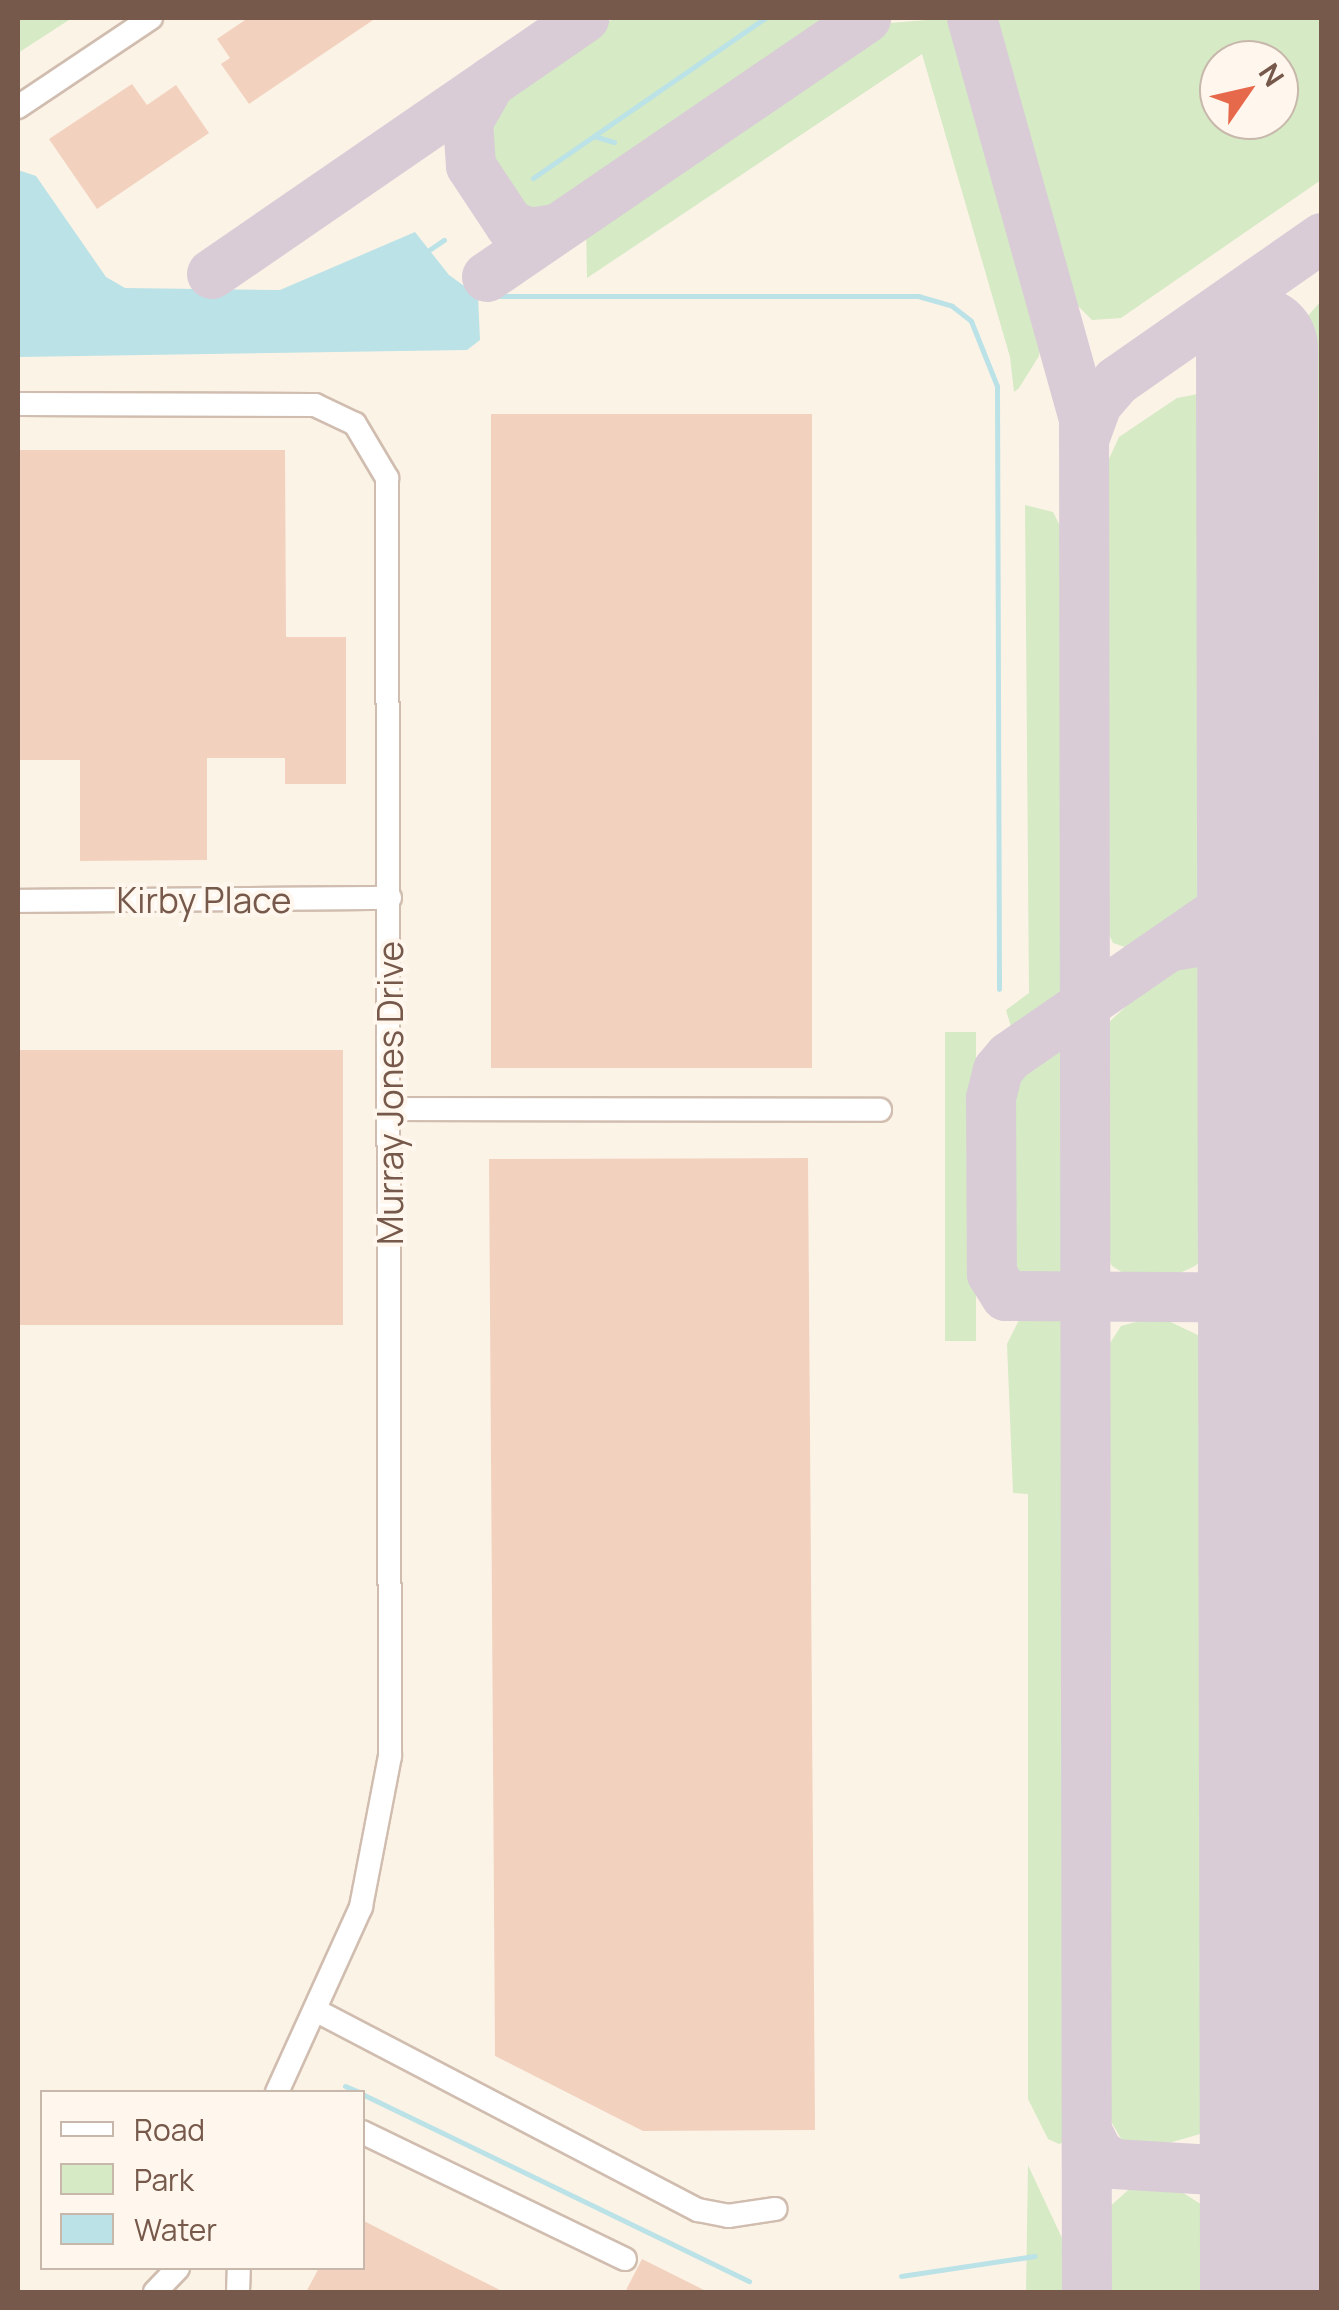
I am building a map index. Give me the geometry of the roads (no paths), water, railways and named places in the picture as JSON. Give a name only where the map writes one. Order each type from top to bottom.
[{"type":"street","points":[[18,108],[151,18]]},
{"type":"street","name":"Murray Jones Drive","points":[[18,404],[315,404],[340,413],[368,440],[382,462],[391,506],[390,1756],[362,1908],[278,2090]]},
{"type":"street","name":"Kirby Place","points":[[18,901],[390,898]]},
{"type":"street","points":[[390,1108],[880,1110]]},
{"type":"street","points":[[317,2012],[698,2210],[728,2216],[775,2209]]},
{"type":"street","points":[[365,2133],[625,2259]]},
{"type":"street","points":[[154,2292],[176,2270]]},
{"type":"water","points":[[18,170],[36,176],[106,277],[125,288],[280,290],[415,232],[449,275],[478,296],[480,340],[467,350],[18,357]]},
{"type":"waterway","points":[[533,178],[765,18]]},
{"type":"waterway","points":[[594,136],[614,142]]},
{"type":"waterway","points":[[429,250],[444,240]]},
{"type":"waterway","points":[[478,296],[918,296],[952,306],[971,321],[997,386],[999,989]]},
{"type":"waterway","points":[[345,2086],[354,2090]]},
{"type":"waterway","points":[[365,2095],[749,2281]]},
{"type":"waterway","points":[[901,2276],[1035,2256]]}]
